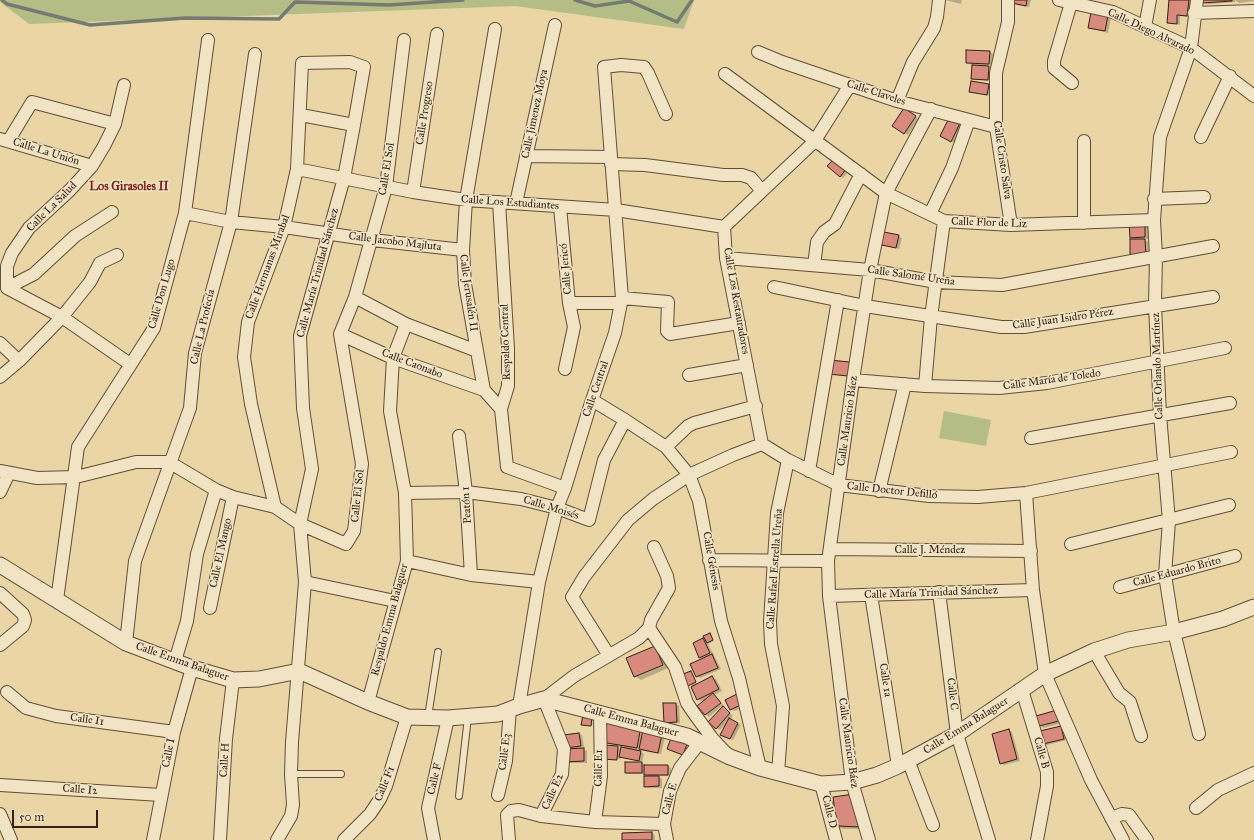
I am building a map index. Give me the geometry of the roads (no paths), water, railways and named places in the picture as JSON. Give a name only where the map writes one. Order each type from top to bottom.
[{"type":"street","points":[[897,101],[913,62],[934,28],[939,0]]},
{"type":"street","name":"Calle Cristo Salva","points":[[1008,0],[1008,22],[996,73],[996,127],[1011,225]]},
{"type":"street","name":"Calle Diego Alvarado","points":[[1059,0],[1113,12],[1191,48],[1230,76],[1254,96]]},
{"type":"street","points":[[1146,27],[1150,0]]},
{"type":"street","name":"Calle Orlando Martínez","points":[[1196,0],[1191,48],[1160,137],[1154,199],[1154,220],[1156,256],[1155,306],[1160,415],[1169,521],[1165,575],[1174,632],[1199,734]]},
{"type":"street","points":[[1072,3],[1054,61],[1054,68],[1072,83]]},
{"type":"street","points":[[1194,13],[1254,11]]},
{"type":"street","name":"Calle Jimenez Moya","points":[[516,203],[555,25]]},
{"type":"street","name":"Calle Jerusalén II","points":[[484,390],[465,284],[462,250],[466,200],[496,29]]},
{"type":"street","name":"Calle Progreso","points":[[412,192],[438,34]]},
{"type":"street","name":"Calle Don Lugo","points":[[57,600],[76,477],[78,447],[154,328],[184,213],[208,40]]},
{"type":"street","name":"Calle El Sol","points":[[169,462],[216,490],[233,497],[275,507],[300,524],[346,544],[354,531],[362,464],[340,334],[355,298],[386,187],[404,40]]},
{"type":"street","name":"Calle Claveles","points":[[758,52],[782,62],[897,101],[996,127]]},
{"type":"street","name":"Calle La Profecía","points":[[126,643],[135,561],[169,462],[190,408],[195,353],[231,222],[255,54]]},
{"type":"street","name":"Calle Hermanas Mirabal","points":[[275,507],[251,404],[244,357],[248,322],[284,227],[297,169],[301,115],[302,63],[350,62],[364,67]]},
{"type":"street","name":"Calle Central","points":[[514,708],[539,582],[557,508],[565,488],[592,400],[615,333],[622,300],[604,67],[620,65],[644,67],[666,114]]},
{"type":"street","name":"Calle María Trinidad Sánchez","points":[[277,840],[291,816],[293,806],[291,774],[305,582],[300,524],[312,470],[303,408],[300,336],[344,178],[364,67]]},
{"type":"street","name":"Calle Flor de Liz","points":[[725,74],[814,142],[886,193],[944,221],[1011,225],[1154,220]]},
{"type":"street","points":[[1202,137],[1230,76]]},
{"type":"street","name":"Calle La Salud","points":[[7,288],[7,266],[12,253],[29,228],[70,190],[92,166],[115,124],[124,85]]},
{"type":"street","points":[[724,227],[814,142],[850,85]]},
{"type":"street","points":[[4,140],[32,102],[115,124]]},
{"type":"street","name":"Calle Mauricio Báez","points":[[869,840],[852,782],[829,596],[829,555],[870,270],[886,193],[930,110]]},
{"type":"street","points":[[301,115],[354,124]]},
{"type":"street","points":[[930,214],[952,168],[969,120]]},
{"type":"street","name":"Calle La Unión","points":[[4,140],[92,166]]},
{"type":"street","points":[[1084,141],[1084,223]]},
{"type":"street","points":[[526,156],[611,160],[723,175],[742,175],[751,178],[762,190]]},
{"type":"street","name":"Calle Los Estudiantes","points":[[297,169],[412,192],[466,200],[616,210],[724,227]]},
{"type":"street","points":[[814,265],[817,242],[824,232],[835,224],[861,174]]},
{"type":"street","points":[[1154,199],[1204,197]]},
{"type":"street","name":"Respaldo Central","points":[[499,202],[508,348],[508,386],[501,409],[507,467],[565,488]]},
{"type":"street","name":"Calle Jericó","points":[[560,207],[569,304],[622,300],[668,302],[667,331],[670,334],[739,323]]},
{"type":"street","points":[[7,288],[34,274],[75,236],[112,212]]},
{"type":"street","name":"Calle Jacobo Majluta","points":[[184,213],[231,222],[284,227],[372,240],[462,250]]},
{"type":"street","points":[[925,386],[930,317],[944,221]]},
{"type":"street","name":"Calle Los Restauradores","points":[[724,227],[726,258],[756,406],[762,444]]},
{"type":"street","name":"Calle Salomé Ureña","points":[[726,258],[870,270],[936,282],[1002,285],[1213,246]]},
{"type":"street","points":[[0,377],[19,361],[62,317],[90,282],[100,263],[117,255]]},
{"type":"street","name":"Calle Juan Isidro Pérez","points":[[774,287],[865,306],[1001,327],[1024,327],[1213,297]]},
{"type":"street","points":[[7,288],[62,317],[130,364]]},
{"type":"street","points":[[355,298],[406,324],[477,351]]},
{"type":"street","points":[[809,471],[838,300]]},
{"type":"street","points":[[565,369],[574,327],[573,315],[569,304]]},
{"type":"street","name":"Respaldo Emma Balaguer","points":[[368,702],[407,561],[405,494],[390,411],[393,358],[406,324]]},
{"type":"street","name":"Calle Caonabo","points":[[340,334],[393,358],[484,390]]},
{"type":"street","points":[[0,343],[19,361]]},
{"type":"street","name":"Calle María de Toledo","points":[[853,380],[925,386],[999,388],[1047,383],[1225,348]]},
{"type":"street","points":[[690,375],[747,364]]},
{"type":"street","points":[[879,491],[905,384]]},
{"type":"street","points":[[484,390],[501,409]]},
{"type":"street","name":"Calle Génesis","points":[[592,400],[666,447],[689,475],[699,501],[709,560],[722,621],[739,678],[760,768]]},
{"type":"street","points":[[1031,438],[1230,403]]},
{"type":"street","points":[[666,447],[688,426],[694,423],[756,406]]},
{"type":"street","name":"Calle Moisés","points":[[405,494],[466,492],[521,499],[557,508],[589,520],[604,460],[625,420]]},
{"type":"street","name":"Peatón 1","points":[[458,436],[466,492],[471,575]]},
{"type":"street","points":[[608,654],[572,597],[584,577],[628,520],[653,499],[689,475],[733,454],[762,444]]},
{"type":"street","name":"Calle Doctor Defilló","points":[[762,444],[788,460],[840,485],[929,496],[978,497],[1026,492],[1231,452]]},
{"type":"street","name":"Calle Rafael Estrella Ureña","points":[[778,773],[783,706],[771,644],[770,621],[777,513],[788,460]]},
{"type":"street","points":[[0,492],[4,472],[37,478],[76,477],[136,462],[169,462]]},
{"type":"street","points":[[175,661],[187,621],[197,554],[216,490]]},
{"type":"street","points":[[1026,492],[1034,590],[1045,674],[1091,780],[1123,840]]},
{"type":"street","name":"Calle El Mango","points":[[210,608],[233,497]]},
{"type":"street","points":[[1071,544],[1229,505]]},
{"type":"street","points":[[544,699],[574,676],[608,654],[639,638],[649,628],[651,620],[669,588],[667,576],[654,547]]},
{"type":"street","name":"Calle J. Méndez","points":[[709,560],[773,561],[829,555],[1031,551]]},
{"type":"street","name":"Calle Eduardo Brito","points":[[1120,587],[1235,556]]},
{"type":"street","points":[[407,561],[471,575],[539,582]]},
{"type":"street","name":"Calle Emma Balaguer","points":[[0,565],[126,643],[192,668],[233,680],[259,679],[299,671],[368,702],[407,717],[448,718],[498,714],[544,699],[687,736],[730,757],[760,768],[821,784],[852,782],[877,775],[903,763],[957,734],[1045,674],[1094,651],[1128,640],[1174,632],[1223,619],[1254,607]]},
{"type":"street","points":[[305,582],[395,601]]},
{"type":"street","name":"Calle María Trinidad Sánchez","points":[[829,596],[1034,590]]},
{"type":"street","name":"Calle C","points":[[939,592],[957,734],[989,840]]},
{"type":"street","points":[[0,593],[23,614],[25,620],[23,626],[0,644]]},
{"type":"street","name":"Calle 1a","points":[[871,594],[903,763],[933,825]]},
{"type":"street","points":[[649,628],[675,667],[687,703],[712,738],[730,757]]},
{"type":"street","points":[[1094,651],[1119,693],[1130,702],[1142,736]]},
{"type":"street","name":"Calle I","points":[[154,840],[161,795],[174,732],[192,668]]},
{"type":"street","name":"Calle H","points":[[220,840],[226,739],[233,680]]},
{"type":"street","name":"Calle B","points":[[1022,690],[1047,772],[1037,840]]},
{"type":"street","name":"Calle I1","points":[[6,692],[26,708],[56,716],[174,732]]},
{"type":"street","name":"Calle E2","points":[[542,816],[562,774],[564,749],[544,699]]},
{"type":"street","name":"Calle E3","points":[[498,795],[506,760],[514,708]]},
{"type":"street","name":"Calle E1","points":[[595,822],[601,776],[600,713]]},
{"type":"street","name":"Calle F1","points":[[344,840],[370,814],[380,799],[386,786],[407,717]]},
{"type":"street","name":"Calle F","points":[[434,840],[428,808],[448,718]]},
{"type":"street","name":"Calle E","points":[[667,840],[664,824],[673,785],[680,768],[700,742]]},
{"type":"street","points":[[1196,808],[1218,790],[1254,773]]},
{"type":"street","name":"Calle D","points":[[821,784],[836,840]]},
{"type":"street","name":"Calle I2","points":[[0,785],[161,795]]},
{"type":"street","points":[[509,840],[507,815],[511,811],[519,810],[542,816],[595,822],[664,824]]},
{"type":"street","points":[[0,814],[11,840]]},
{"type":"street","points":[[1111,818],[1122,814],[1129,815],[1147,840]]},
{"type":"lane","points":[[428,717],[438,652]]},
{"type":"lane","points":[[459,796],[468,717]]},
{"type":"lane","points":[[291,774],[341,774]]},
{"type":"waterway","points":[[2,0],[7,4],[90,25],[185,18],[279,19],[295,2],[389,5],[463,0]]},
{"type":"waterway","points":[[575,0],[595,6],[629,1],[677,22],[692,0]]},
{"type":"district","name":"Los Girasoles II","points":[[129,187]]}]
